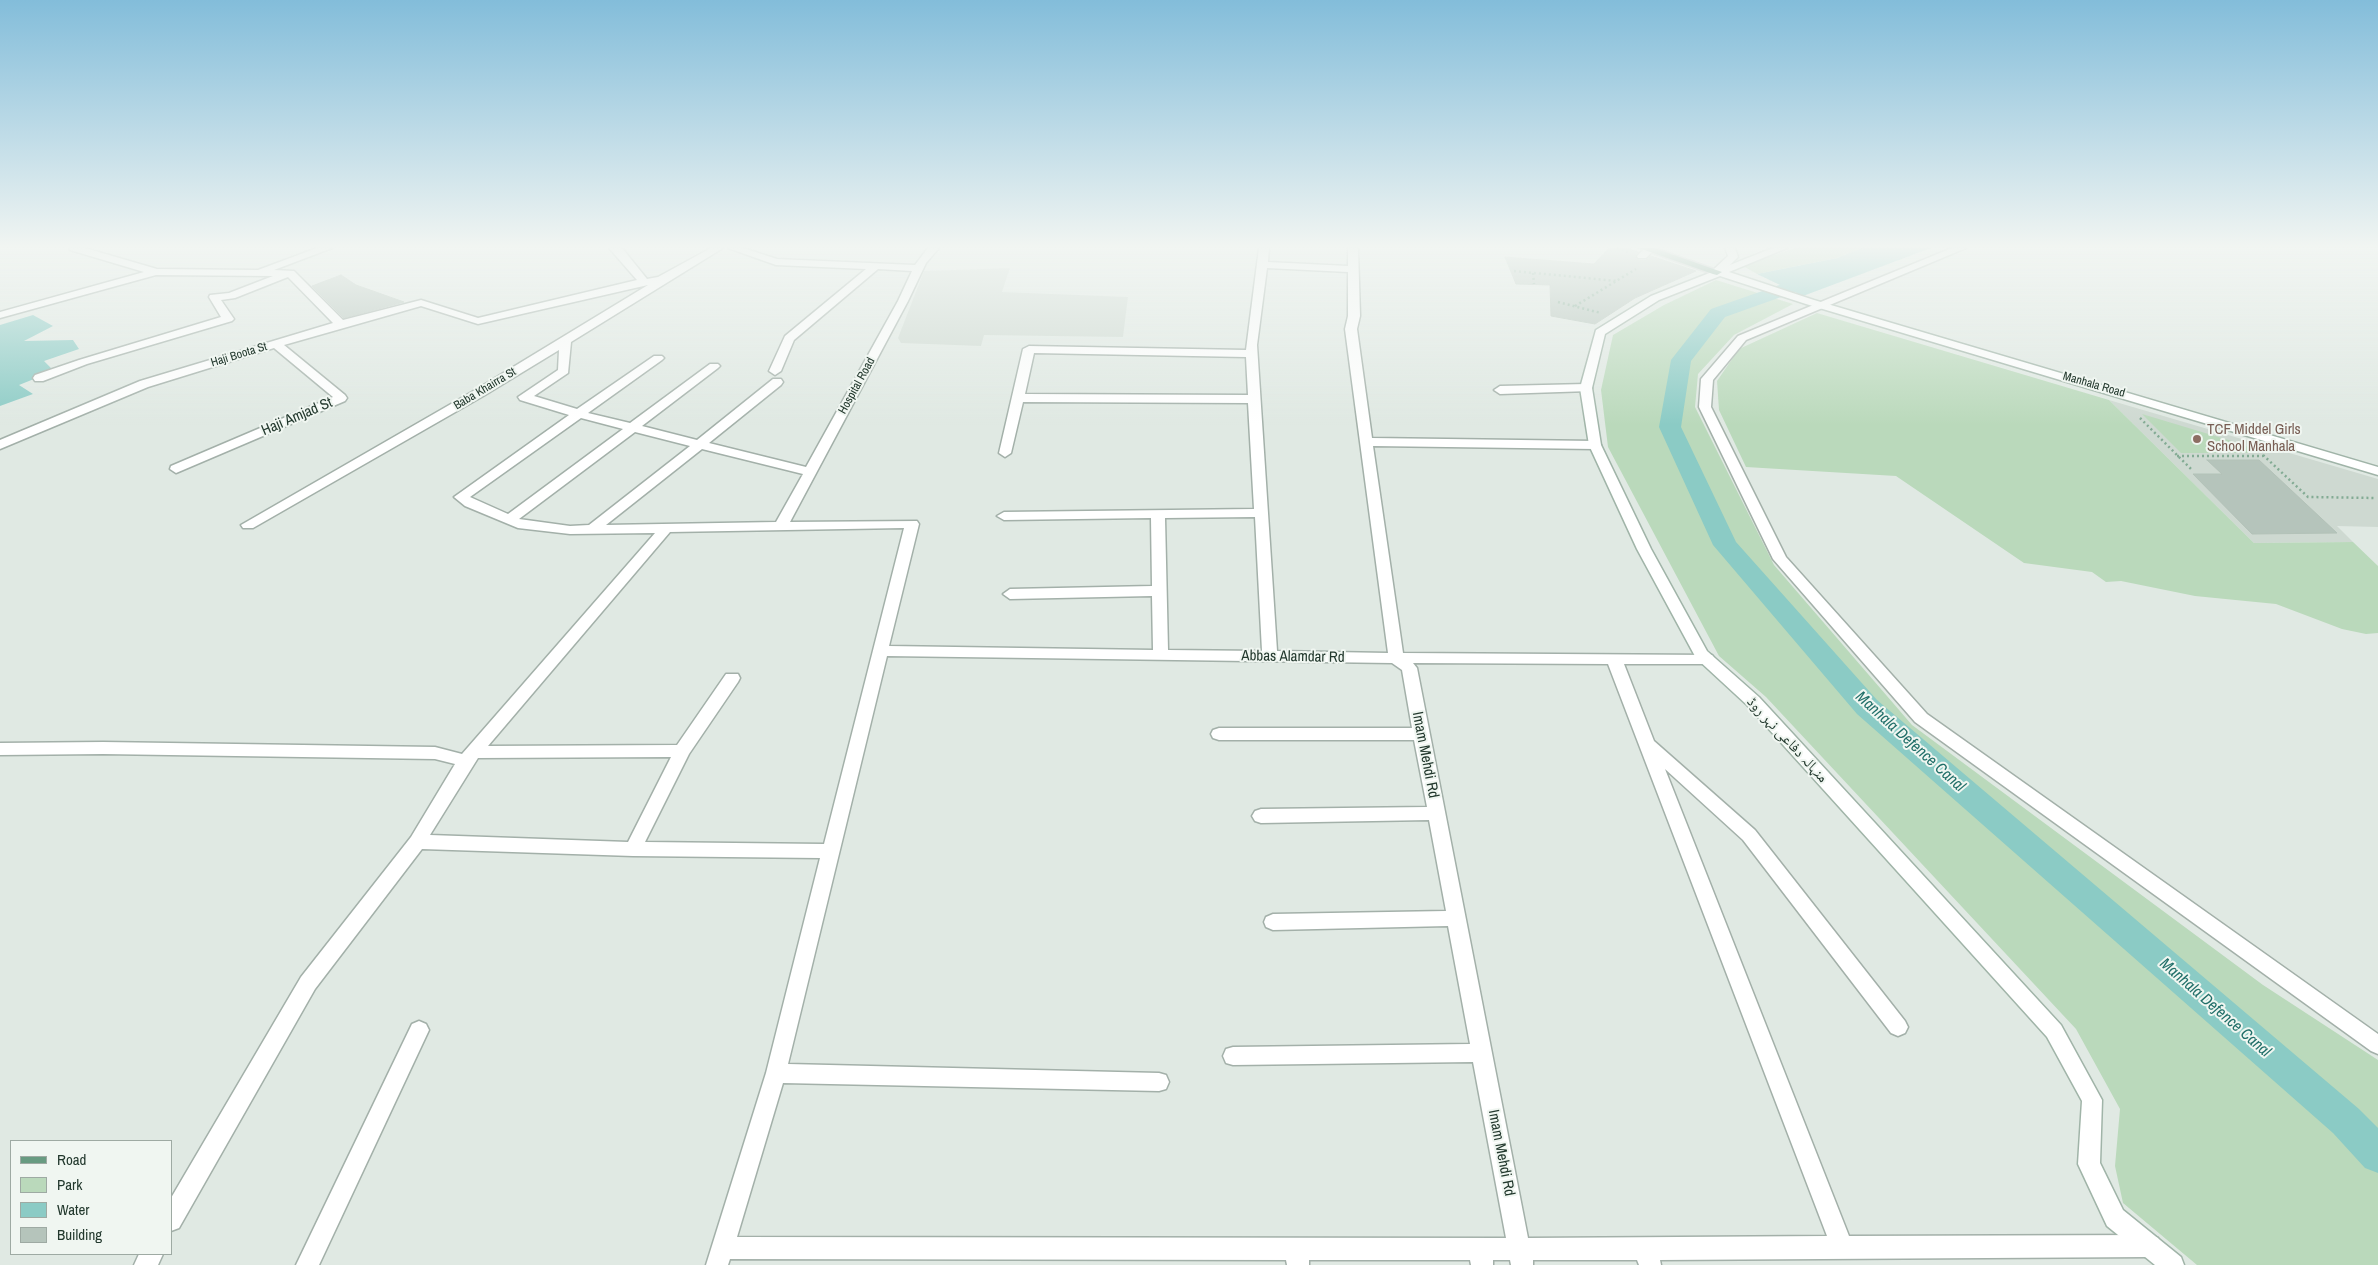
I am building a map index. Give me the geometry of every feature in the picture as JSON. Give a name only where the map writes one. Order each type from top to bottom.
[{"type":"street","points":[[0,315],[29,307]]},
{"type":"street","points":[[39,378],[83,362],[228,319],[220,307]]},
{"type":"street","points":[[324,307],[341,324]]},
{"type":"street","name":"Haji Boota St","points":[[0,445],[144,384],[341,324],[406,307]]},
{"type":"street","name":"Haji Boota St","points":[[434,307],[478,321],[537,307]]},
{"type":"street","name":"Baba Khairra St","points":[[248,525],[481,392],[618,307]]},
{"type":"street","points":[[593,529],[699,444],[776,376],[789,338],[826,307]]},
{"type":"street","name":"Hospital Road","points":[[781,526],[901,307]]},
{"type":"street","points":[[1257,307],[1251,354],[1270,657]]},
{"type":"street","points":[[1354,307],[1351,330],[1396,658]]},
{"type":"street","name":"منہالہ دفاعی نہر روڈ","points":[[1640,307],[1600,332],[1586,388],[1595,445],[1644,549],[1701,654],[1753,701],[2054,1031],[2092,1100],[2089,1164],[2115,1218],[2174,1265]]},
{"type":"street","points":[[1808,307],[1742,338],[1707,379],[1705,407],[1780,560],[1921,718],[2378,1045]]},
{"type":"street","name":"Manhala Road","points":[[1825,307],[2111,390],[2378,471]]},
{"type":"street","points":[[565,341],[564,371],[524,397],[632,428],[810,472]]},
{"type":"street","name":"Haji Amjad St","points":[[176,469],[341,398],[276,344]]},
{"type":"street","points":[[1005,453],[1029,349],[1251,354]]},
{"type":"street","points":[[658,358],[460,497],[518,524],[570,530],[912,524],[776,1073],[719,1257],[1648,1257],[1842,1248],[2150,1246]]},
{"type":"street","points":[[509,520],[714,366]]},
{"type":"street","points":[[1500,390],[1586,388]]},
{"type":"street","points":[[1018,398],[1254,399]]},
{"type":"street","points":[[1366,442],[1595,445]]},
{"type":"street","points":[[1004,516],[1261,512]]},
{"type":"street","points":[[1158,514],[1161,655]]},
{"type":"street","points":[[172,1218],[308,983],[417,842],[470,757],[668,527]]},
{"type":"street","points":[[1010,594],[1160,591]]},
{"type":"street","name":"Abbas Alamdar Rd","points":[[880,651],[1270,657],[1707,659]]},
{"type":"street","name":"Imam Mehdi Rd","points":[[1396,658],[1409,668],[1521,1257]]},
{"type":"street","points":[[1614,659],[1842,1248]]},
{"type":"street","points":[[633,849],[682,751],[732,678]]},
{"type":"street","points":[[1219,734],[1421,734]]},
{"type":"street","points":[[1647,743],[1749,836],[1898,1027]]},
{"type":"street","points":[[0,749],[103,748],[435,753],[470,757],[682,751]]},
{"type":"street","points":[[1260,816],[1436,813]]},
{"type":"street","points":[[417,842],[633,849],[831,851]]},
{"type":"street","points":[[1274,922],[1456,918]]},
{"type":"street","points":[[307,1265],[419,1030]]},
{"type":"street","points":[[1233,1056],[1482,1054]]},
{"type":"street","points":[[776,1073],[1160,1082]]},
{"type":"path","points":[[1579,307],[1602,313]]},
{"type":"path","points":[[2111,390],[2193,471]]},
{"type":"path","points":[[2257,450],[2308,497],[2376,498]]},
{"type":"path","points":[[2177,456],[2264,456]]},
{"type":"shaded area","points":[[910,307],[1127,307],[1123,337],[984,335],[981,346],[901,343],[898,338]]},
{"type":"shaded area","name":"TCF Middel Girls School Manhala","points":[[2109,400],[2378,479],[2378,527],[2337,526],[2353,542],[2254,543]]},
{"type":"green space","points":[[1661,307],[1787,307],[1734,335],[1698,374],[1695,407],[1774,565],[1912,725],[2263,985],[2378,1060],[2378,1265],[2197,1265],[2123,1203],[2115,1166],[2120,1109],[2076,1029],[1766,697],[1719,656],[1608,447],[1601,390],[1613,335]]},
{"type":"green space","points":[[1817,313],[2109,400],[2254,543],[2353,542],[2378,566],[2378,633],[2366,634],[2342,629],[2276,604],[2195,596],[2121,581],[2106,582],[2092,572],[2024,563],[1896,476],[1746,467],[1719,410],[1717,381],[1739,349]]},
{"type":"green space","points":[[2142,414],[2245,445],[2254,453],[2181,453]]},
{"type":"water","points":[[33,315],[53,326],[24,341],[73,340],[79,349],[44,361],[54,371],[19,385],[33,394],[0,406],[0,325]]},
{"type":"building","points":[[333,307],[385,307],[344,318]]},
{"type":"building","points":[[1551,307],[1621,307],[1595,324],[1551,316]]},
{"type":"building","points":[[2207,460],[2259,460],[2337,533],[2252,534],[2193,474],[2222,474]]},
{"type":"waterway","name":"Manhala Defence Canal","points":[[1735,307],[1718,313],[1681,360],[1670,427],[1725,545],[1867,707],[2346,1121],[2378,1155]]},
{"type":"place","name":"TCF Middel Girls School Manhala","points":[[2197,439]]}]
